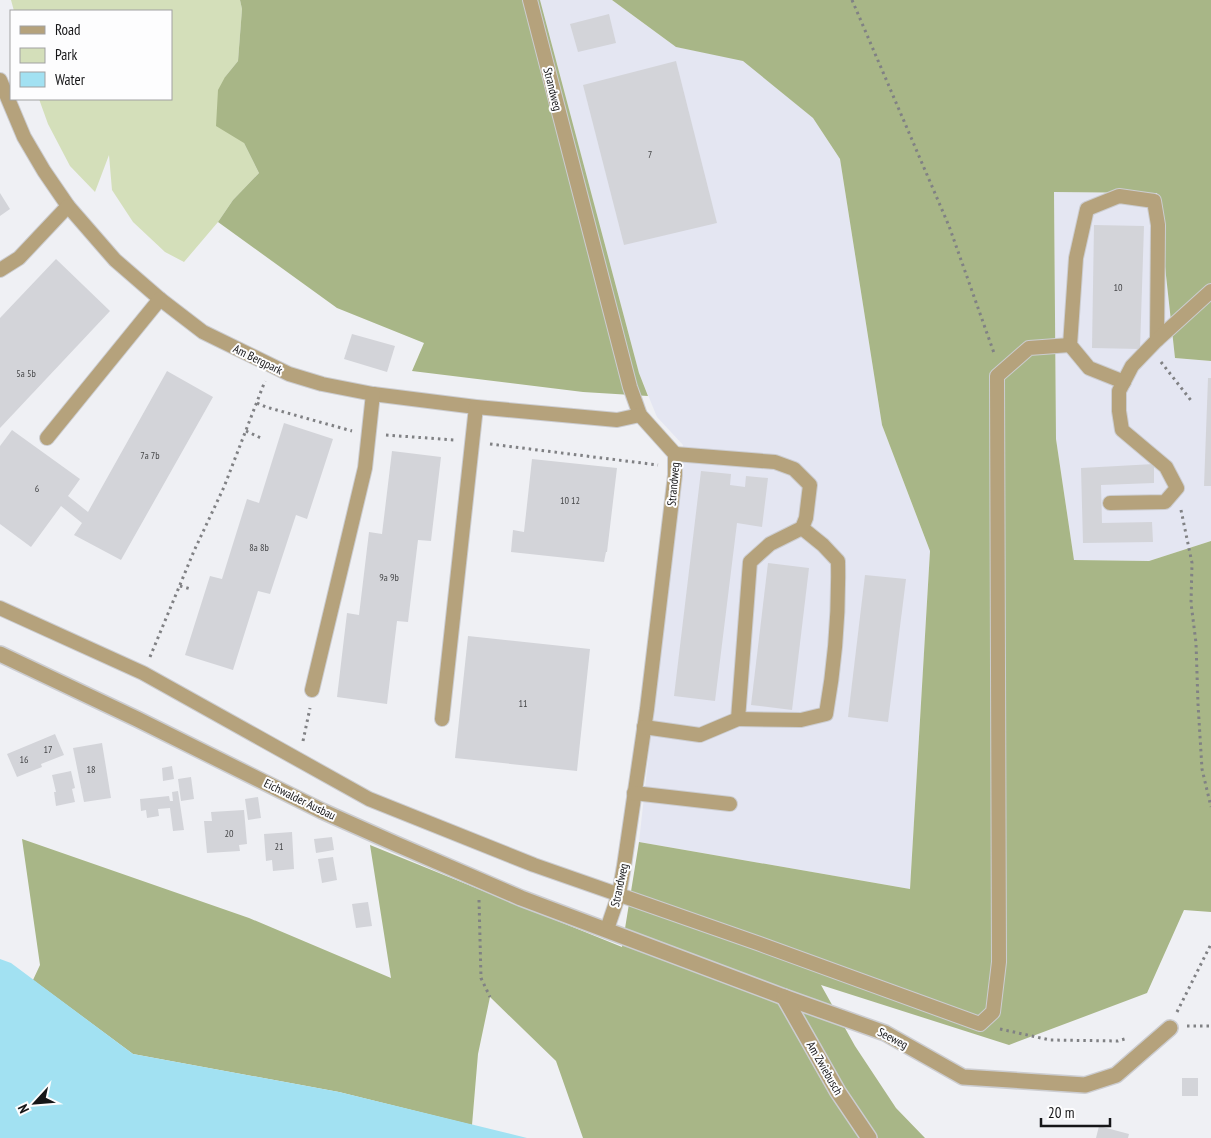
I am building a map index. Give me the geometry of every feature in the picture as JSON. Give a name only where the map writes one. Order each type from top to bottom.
[{"type":"street","name":"Eichwalder Ausbau","points":[[0,654],[137,719],[322,811],[521,898],[607,930]]},
{"type":"street","name":"Seeweg","points":[[607,930],[885,1033],[963,1077],[1085,1085],[1116,1075],[1170,1028]]},
{"type":"street","name":"Am Zwiebusch","points":[[784,997],[838,1092],[868,1138]]},
{"type":"lane","name":"Strandweg","points":[[530,0],[630,387],[640,415],[675,454],[644,727],[619,894],[607,930]]},
{"type":"lane","name":"Am Bergpark","points":[[1,84],[24,136],[44,171],[68,206],[115,260],[160,299],[203,332],[289,374],[322,384],[373,394],[476,407],[617,420],[640,415]]},
{"type":"lane","points":[[1124,382],[1089,368],[1070,345],[1076,258],[1087,209],[1119,196],[1154,201],[1158,225],[1153,344]]},
{"type":"lane","points":[[0,270],[19,258],[68,206]]},
{"type":"lane","points":[[1110,503],[1165,502],[1177,488],[1166,467],[1122,430],[1119,411],[1119,391],[1132,366],[1211,291]]},
{"type":"lane","points":[[47,438],[160,299]]},
{"type":"lane","points":[[0,608],[143,673],[369,798],[534,865],[980,1024],[993,1012],[999,962],[997,376],[1029,348],[1070,345]]},
{"type":"lane","points":[[312,690],[365,468],[373,394]]},
{"type":"lane","points":[[442,719],[476,407]]},
{"type":"lane","points":[[675,454],[775,462],[794,469],[810,485],[806,518],[802,528],[770,544],[750,562],[738,719]]},
{"type":"lane","points":[[644,727],[700,735],[738,719],[802,720],[826,714],[834,672],[839,583],[838,561],[823,545],[802,528]]},
{"type":"lane","points":[[634,793],[730,804]]},
{"type":"path","points":[[852,0],[949,226],[993,349],[997,376]]},
{"type":"path","points":[[1153,344],[1193,403]]},
{"type":"path","points":[[143,673],[224,487],[271,366]]},
{"type":"path","points":[[246,431],[261,438]]},
{"type":"path","points":[[1177,488],[1192,563],[1191,604],[1196,642],[1202,769],[1211,807]]},
{"type":"path","points":[[180,586],[191,590]]},
{"type":"path","points":[[303,744],[308,719]]},
{"type":"path","points":[[478,879],[481,978],[490,997]]},
{"type":"path","points":[[1170,1028],[1185,993],[1211,944]]},
{"type":"path","points":[[980,1024],[1050,1040],[1118,1041],[1135,1037]]},
{"type":"shaded area","points":[[540,0],[612,0],[676,47],[743,60],[813,118],[840,159],[882,425],[930,551],[910,889],[639,842],[683,445],[657,417],[639,373]]},
{"type":"shaded area","points":[[1054,192],[1157,193],[1175,358],[1211,361],[1211,541],[1149,561],[1074,560],[1056,439]]},
{"type":"green space","points":[[11,0],[240,0],[242,9],[238,61],[225,77],[244,143],[259,173],[233,200],[218,222],[184,262],[165,252],[133,222],[112,190],[109,155],[95,192],[70,166],[48,124],[39,100],[172,100],[172,10],[14,10]]},
{"type":"green space","points":[[240,0],[540,0],[639,373],[648,396],[583,392],[412,371],[424,343],[337,308],[218,222],[233,200],[259,173],[244,143],[216,126],[218,90],[225,77],[238,61],[242,9]]},
{"type":"green space","points":[[612,0],[1211,0],[1211,361],[1175,358],[1157,193],[1054,192],[1056,439],[1074,560],[1149,561],[1211,541],[1211,912],[1184,910],[1147,993],[1009,1045],[821,985],[855,1046],[896,1108],[925,1138],[583,1138],[556,1061],[490,997],[478,1054],[472,1125],[339,1092],[133,1054],[33,980],[40,965],[22,839],[249,918],[391,978],[370,845],[622,947],[639,842],[910,889],[930,551],[882,425],[840,159],[813,118],[743,61],[676,47]]},
{"type":"water","points":[[0,959],[11,963],[133,1054],[339,1092],[527,1138],[0,1138]]},
{"type":"building","points":[[609,14],[616,43],[578,52],[570,24]]},
{"type":"building","points":[[676,61],[717,223],[624,245],[583,85]]},
{"type":"building","points":[[0,193],[10,209],[0,216]]},
{"type":"building","points":[[1094,225],[1144,226],[1140,349],[1092,348]]},
{"type":"building","points":[[56,259],[110,311],[0,428],[0,318]]},
{"type":"building","points":[[352,334],[395,346],[387,372],[344,359]]},
{"type":"building","points":[[167,371],[213,397],[121,560],[74,535],[82,523],[61,506],[31,547],[0,524],[0,446],[12,430],[80,479],[68,496],[88,512]]},
{"type":"building","points":[[1208,378],[1211,378],[1211,486],[1204,486]]},
{"type":"building","points":[[284,423],[333,439],[307,519],[296,515],[270,594],[258,591],[233,670],[185,655],[210,576],[222,579],[247,499],[259,503]]},
{"type":"building","points":[[392,451],[441,457],[431,541],[418,540],[408,622],[397,621],[387,704],[337,697],[347,613],[359,615],[369,532],[382,534]]},
{"type":"building","points":[[532,459],[617,468],[607,552],[604,562],[511,552],[513,530],[524,532]]},
{"type":"building","points":[[1154,464],[1154,483],[1101,485],[1102,523],[1152,522],[1153,542],[1083,543],[1081,468]]},
{"type":"building","points":[[701,471],[731,474],[730,485],[745,487],[746,476],[768,478],[762,527],[737,523],[715,701],[674,696]]},
{"type":"building","points":[[768,563],[809,568],[792,710],[751,705]]},
{"type":"building","points":[[865,575],[906,579],[888,722],[848,717]]},
{"type":"building","points":[[468,636],[590,649],[577,771],[455,758]]},
{"type":"building","points":[[55,734],[64,755],[41,764],[42,767],[17,777],[7,754]]},
{"type":"building","points":[[102,743],[111,798],[84,802],[73,748]]},
{"type":"building","points":[[172,766],[174,779],[163,781],[162,768]]},
{"type":"building","points":[[71,771],[75,788],[72,789],[75,802],[56,806],[54,792],[56,792],[52,775]]},
{"type":"building","points":[[191,777],[194,799],[181,801],[178,779]]},
{"type":"building","points":[[178,791],[184,830],[173,831],[170,808],[158,809],[159,816],[147,818],[146,810],[141,811],[140,799],[169,796],[170,801],[173,801],[172,792]]},
{"type":"building","points":[[258,797],[261,818],[248,820],[245,799]]},
{"type":"building","points":[[244,810],[247,844],[239,845],[240,851],[207,853],[204,821],[212,821],[211,812]]},
{"type":"building","points":[[292,832],[294,869],[273,871],[272,860],[266,861],[264,834]]},
{"type":"building","points":[[332,837],[334,850],[316,853],[314,839]]},
{"type":"building","points":[[333,857],[337,880],[322,883],[318,859]]},
{"type":"building","points":[[368,902],[372,926],[356,928],[352,904]]},
{"type":"building","points":[[1182,1078],[1198,1078],[1198,1096],[1182,1096]]},
{"type":"building","points":[[1099,1126],[1129,1134],[1128,1138],[1096,1138]]}]
